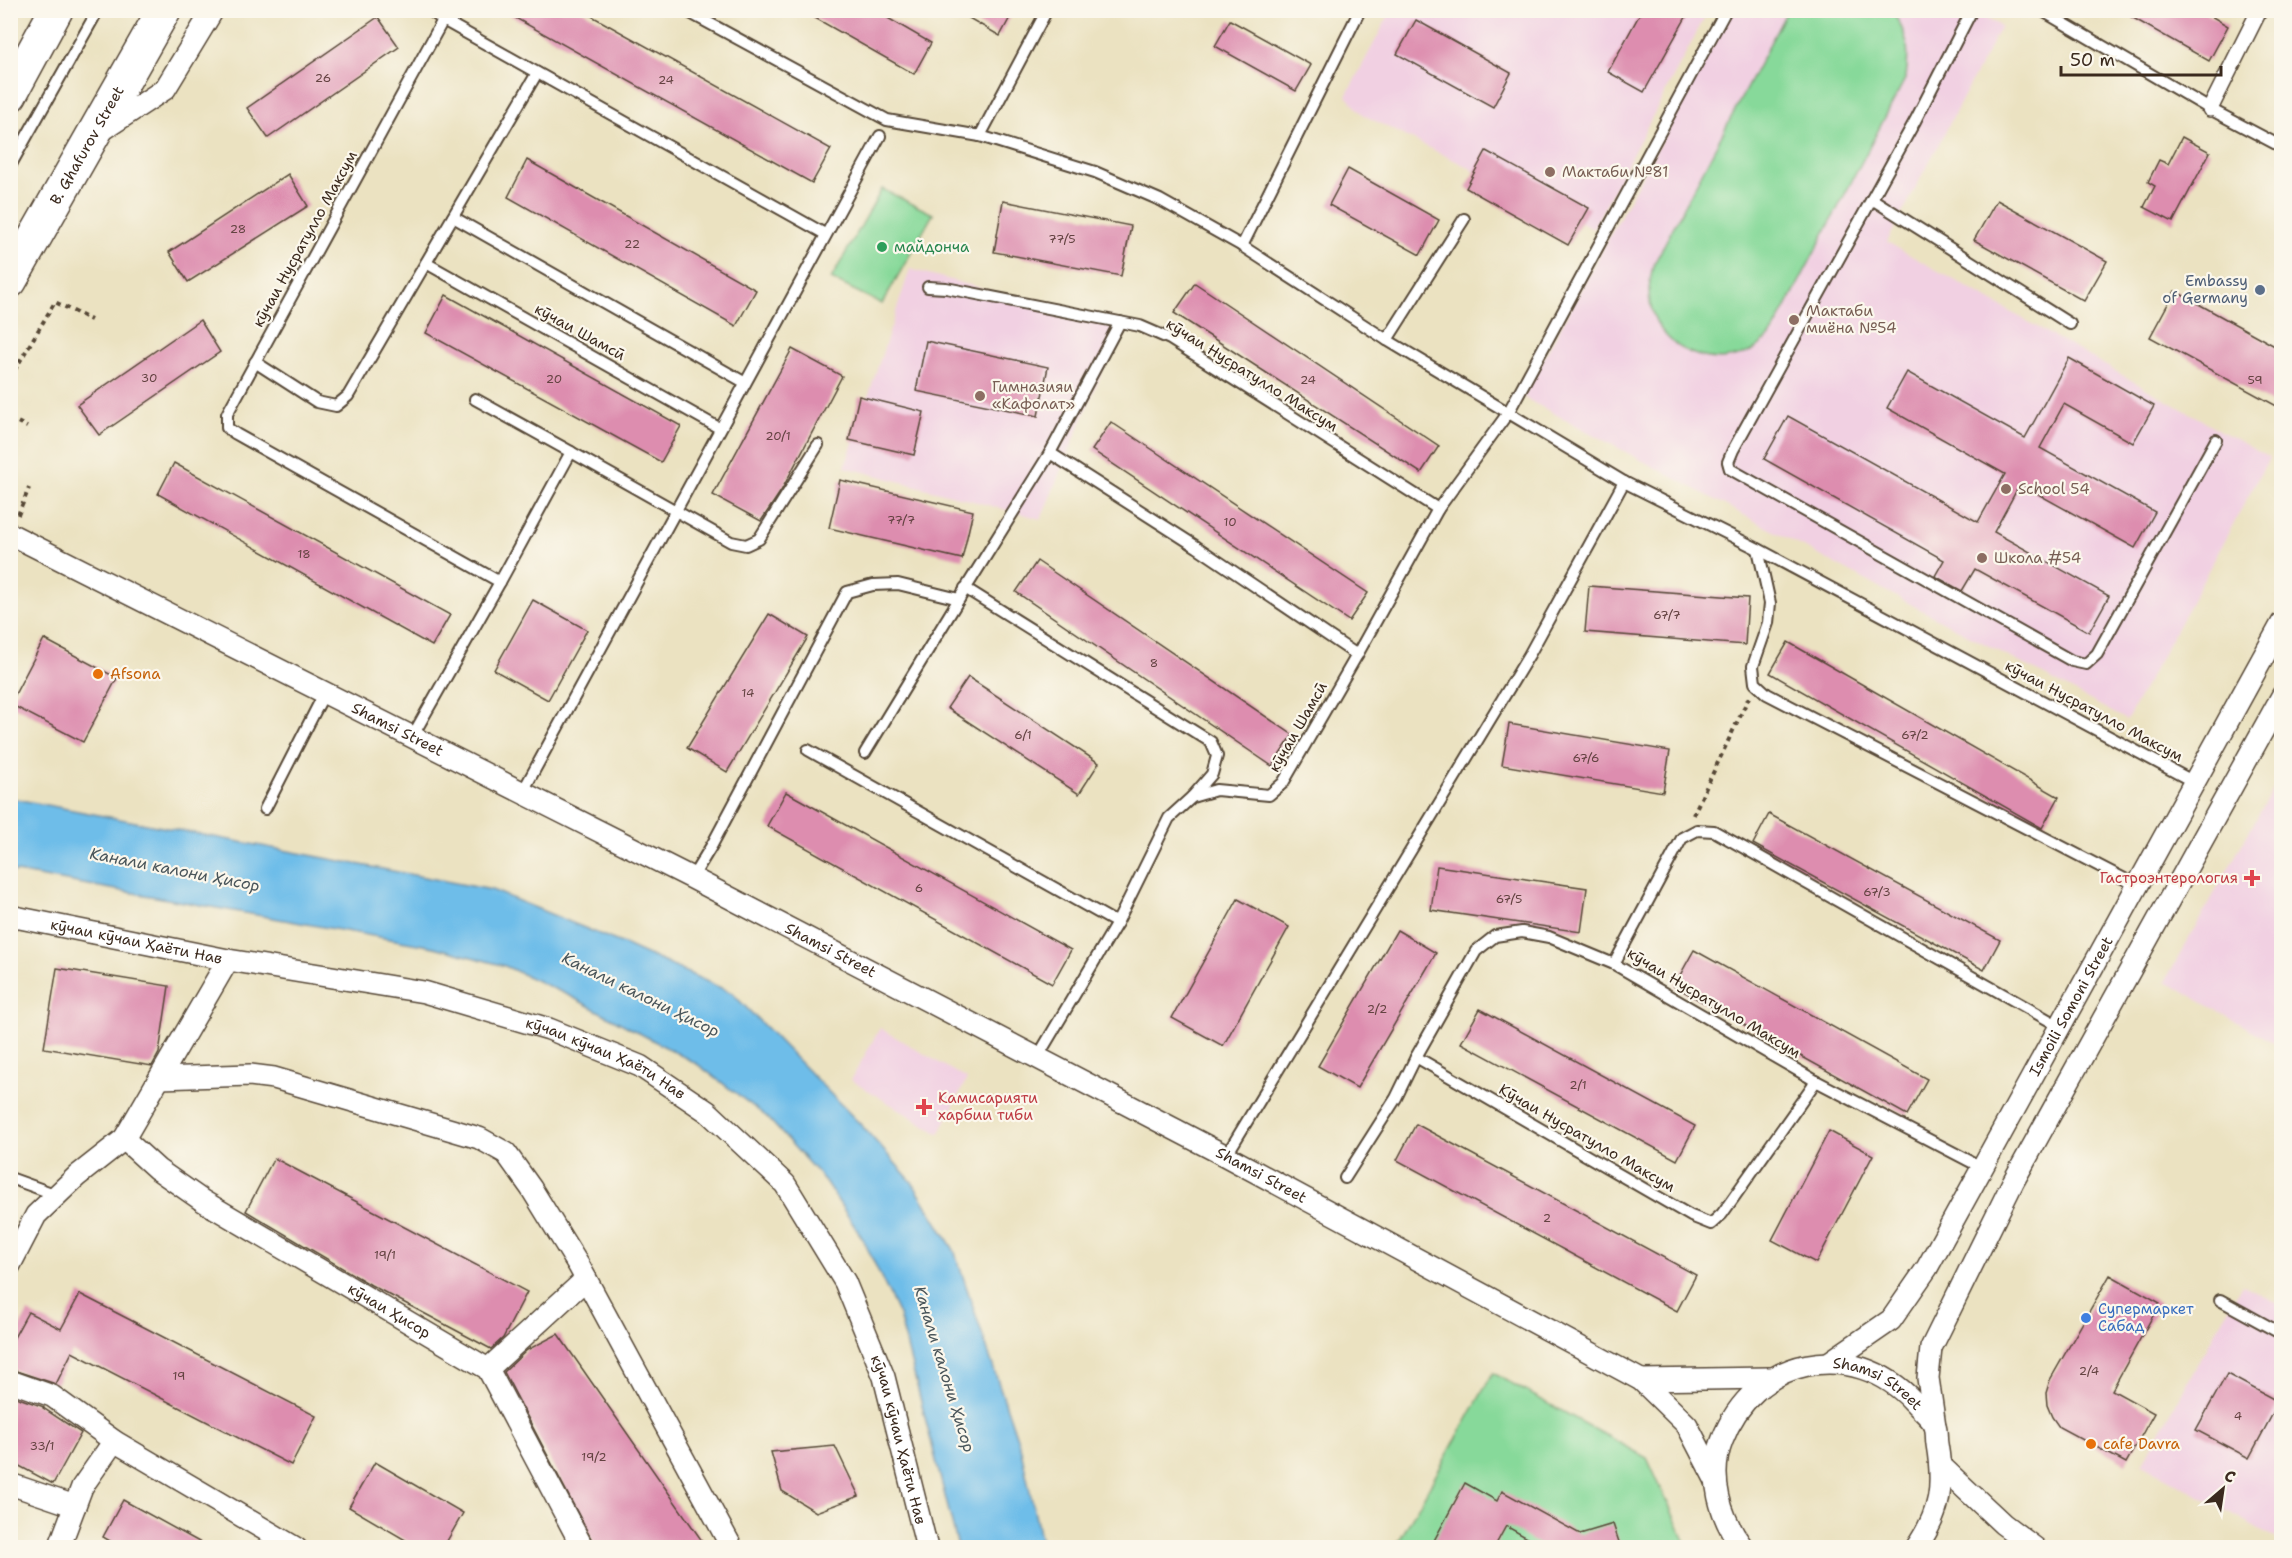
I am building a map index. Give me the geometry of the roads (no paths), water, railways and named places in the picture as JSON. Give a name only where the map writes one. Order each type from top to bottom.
[{"type":"main road","points":[[10,95],[56,10]]},
{"type":"main road","name":"B. Ghafurov Street","points":[[13,271],[164,10]]},
{"type":"street","points":[[93,136],[165,89],[213,10]]},
{"type":"street","points":[[2210,109],[2259,11]]},
{"type":"street","name":"Shamsi Street","points":[[13,528],[325,692],[692,878],[1226,1156],[1641,1380],[1687,1425],[1716,1481]]},
{"type":"street","name":"Ismoili Somoni Street","points":[[1830,1362],[1891,1320],[1927,1268],[2282,623]]},
{"type":"street","points":[[1935,1426],[1928,1378],[1931,1347],[2013,1182],[2282,696]]},
{"type":"street","name":"кӯчаи кӯчаи Ҳаёти Нав","points":[[10,916],[228,960],[424,992],[549,1029],[640,1066],[708,1112],[785,1184],[845,1282],[884,1377],[927,1548]]},
{"type":"street","points":[[10,1265],[36,1215],[77,1176],[124,1139],[228,960]]},
{"type":"street","points":[[160,1078],[250,1076],[274,1078],[479,1138],[506,1153],[531,1188],[586,1279],[732,1548]]},
{"type":"street","name":"кӯчаи Ҳисор","points":[[124,1139],[157,1169],[203,1201],[488,1369]]},
{"type":"street","points":[[583,1548],[488,1369],[586,1279]]},
{"type":"street","name":"Shamsi Street","points":[[1743,1548],[1732,1533],[1721,1508],[1716,1481],[1718,1450],[1729,1422],[1747,1397],[1770,1378],[1799,1366],[1830,1362],[1868,1370],[1902,1389],[1935,1426],[1941,1466],[1941,1489],[1936,1511],[1916,1548]]},
{"type":"street","name":"Shamsi Street","points":[[1641,1380],[1770,1378]]},
{"type":"street","points":[[10,1381],[52,1396],[114,1441],[296,1548]]},
{"type":"street","points":[[61,1547],[82,1486],[114,1441]]},
{"type":"street","points":[[1941,1466],[2002,1524],[2035,1548]]},
{"type":"street","points":[[10,1484],[75,1506]]},
{"type":"lane","points":[[10,166],[98,10]]},
{"type":"lane","points":[[430,10],[443,20],[825,234]]},
{"type":"lane","name":"кӯчаи Нусратулло Максум","points":[[685,10],[887,120],[980,136],[1095,172],[1161,200],[1242,246],[1387,340],[1624,482],[1758,549],[2194,782]]},
{"type":"lane","points":[[980,136],[1047,10]]},
{"type":"lane","points":[[1242,246],[1360,10]]},
{"type":"lane","points":[[1050,453],[1197,547],[1357,655],[1438,509],[1508,413],[1726,10]]},
{"type":"lane","points":[[1972,10],[1872,199],[1733,450],[1728,462],[1730,470],[2072,661],[2086,664],[2097,654],[2216,440]]},
{"type":"lane","points":[[2041,10],[2210,109],[2282,147]]},
{"type":"lane","name":"кӯчаи Нусратулло Максум","points":[[443,20],[227,414],[227,428],[500,582]]},
{"type":"lane","points":[[255,362],[317,402],[336,406],[348,396],[537,73]]},
{"type":"lane","points":[[522,793],[880,136]]},
{"type":"lane","points":[[1872,199],[2070,324]]},
{"type":"lane","points":[[453,217],[744,382]]},
{"type":"lane","points":[[1387,340],[1464,219]]},
{"type":"lane","name":"кӯчаи Шамсӣ","points":[[426,263],[719,428]]},
{"type":"lane","name":"кӯчаи Нусратулло Максум","points":[[928,287],[946,288],[1140,326],[1170,339],[1438,509]]},
{"type":"lane","points":[[865,753],[1050,453],[1120,322]]},
{"type":"lane","points":[[475,399],[731,542],[746,545],[759,539],[818,445]]},
{"type":"lane","points":[[412,737],[571,452]]},
{"type":"lane","points":[[1226,1156],[1529,656],[1624,482]]},
{"type":"lane","points":[[1758,549],[1770,603],[1768,623],[1753,666],[1755,683],[1767,694],[2136,885]]},
{"type":"lane","points":[[692,878],[712,845],[847,592],[873,585],[898,584],[958,599]]},
{"type":"lane","points":[[965,588],[1211,742],[1217,756],[1212,774],[1192,797]]},
{"type":"lane","name":"кӯчаи Шамсӣ","points":[[1036,1058],[1117,923],[1169,818],[1192,797],[1216,790],[1269,795],[1283,783],[1357,655]]},
{"type":"lane","points":[[265,809],[325,692]]},
{"type":"lane","points":[[808,750],[1117,923]]},
{"type":"lane","name":"кӯчаи Нусратулло Максум","points":[[1983,1168],[1816,1081],[1614,964],[1682,838],[1698,830],[1714,831],[2059,1026]]},
{"type":"lane","points":[[1345,1178],[1396,1098],[1416,1057],[1476,951],[1495,936],[1522,932],[1549,937],[1614,964]]},
{"type":"lane","name":"Кӯчаи Нусратулло Максум","points":[[1416,1057],[1692,1216],[1711,1224],[1722,1214],[1816,1081]]},
{"type":"lane","points":[[10,1178],[57,1195]]},
{"type":"lane","points":[[2220,1300],[2282,1334]]},
{"type":"water","name":"Канали калони Ҳисор","points":[[10,798],[492,890],[626,945],[732,993],[862,1126],[912,1182],[954,1250],[1021,1450],[1042,1547],[958,1547],[899,1315],[863,1239],[825,1181],[767,1117],[697,1064],[572,997],[505,966],[434,947],[11,871]]},
{"type":"place","name":"Мактаби №81","points":[[1550,172]]},
{"type":"place","name":"майдонча","points":[[882,247]]},
{"type":"place","name":"Embassy of Germany","points":[[2260,290]]},
{"type":"place","name":"Мактаби миёна №54","points":[[1794,320]]},
{"type":"place","name":"Гимназияи «Кафолат»","points":[[980,396]]},
{"type":"place","name":"School 54","points":[[2006,489]]},
{"type":"place","name":"Школа #54","points":[[1982,558]]},
{"type":"place","name":"Afsona","points":[[98,674]]},
{"type":"place","name":"Гастроэнтерология","points":[[2252,878]]},
{"type":"place","name":"Камисарияти харбии тиби","points":[[924,1107]]},
{"type":"place","name":"Супермаркет Сабад","points":[[2086,1318]]},
{"type":"place","name":"cafe Davra","points":[[2091,1444]]}]
